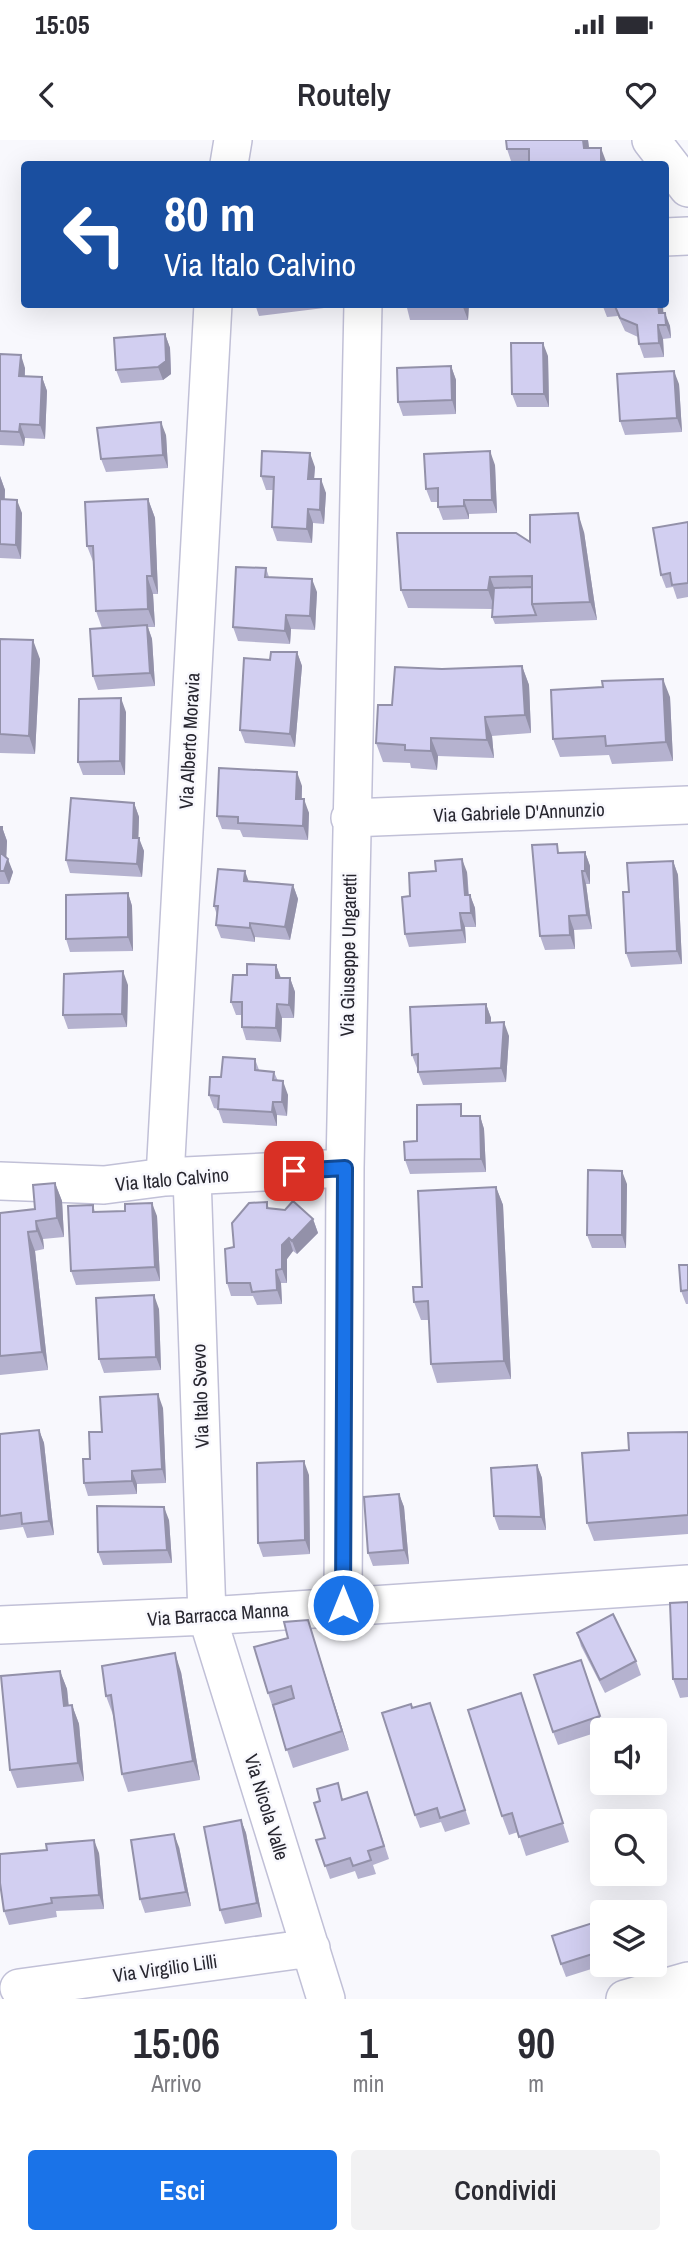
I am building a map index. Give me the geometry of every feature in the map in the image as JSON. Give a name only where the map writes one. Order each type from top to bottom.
[{"type":"street","points":[[230,161],[233,140]]},
{"type":"street","points":[[651,140],[667,161]]},
{"type":"street","points":[[669,163],[688,188]]},
{"type":"street","points":[[669,237],[688,236]]},
{"type":"street","name":"Via Alberto Moravia","points":[[179,1177],[213,308]]},
{"type":"street","name":"Via Giuseppe Ungaretti","points":[[343,1605],[345,1168],[363,308]]},
{"type":"street","name":"Via Gabriele D'Annunzio","points":[[351,818],[688,805]]},
{"type":"street","name":"Via Italo Calvino","points":[[0,1181],[104,1185],[179,1177],[345,1168]]},
{"type":"street","name":"Via Italo Svevo","points":[[179,1177],[206,1615]]},
{"type":"street","name":"Via Barracca Manna","points":[[0,1625],[206,1615],[688,1584]]},
{"type":"street","name":"Via Nicola Valle","points":[[206,1615],[326,1999]]},
{"type":"street","name":"Via Virgilio Lilli","points":[[19,1988],[311,1948]]},
{"type":"street","points":[[625,1999],[688,1981]]},
{"type":"building","points":[[506,140],[583,140],[584,148],[601,148],[601,161],[529,161],[529,149],[507,149]]},
{"type":"building","points":[[616,308],[658,308],[659,313],[665,313],[666,325],[658,325],[659,343],[639,344],[637,325],[620,318]]},
{"type":"building","points":[[165,334],[166,361],[158,367],[116,370],[114,338]]},
{"type":"building","points":[[511,343],[543,343],[544,394],[512,394]]},
{"type":"building","points":[[0,354],[21,355],[19,376],[42,377],[40,425],[20,424],[19,432],[0,431]]},
{"type":"building","points":[[451,366],[452,400],[398,402],[397,368]]},
{"type":"building","points":[[674,371],[677,418],[620,421],[617,374]]},
{"type":"building","points":[[161,422],[163,455],[101,459],[97,428]]},
{"type":"building","points":[[262,451],[310,453],[308,479],[321,479],[320,510],[308,509],[307,529],[272,527],[274,477],[261,476]]},
{"type":"building","points":[[490,451],[492,500],[464,500],[464,506],[438,507],[438,488],[426,489],[424,454]]},
{"type":"building","points":[[0,499],[17,500],[16,545],[0,544]]},
{"type":"building","points":[[148,499],[152,576],[147,576],[148,609],[96,611],[93,546],[87,546],[85,502]]},
{"type":"building","points":[[578,513],[590,602],[532,604],[532,576],[490,577],[488,590],[401,590],[397,533],[516,533],[530,542],[530,515]]},
{"type":"building","points":[[688,522],[688,583],[672,585],[670,573],[661,575],[653,528]]},
{"type":"building","points":[[236,567],[266,568],[265,577],[312,579],[310,616],[286,615],[285,631],[233,627]]},
{"type":"building","points":[[532,587],[532,604],[536,615],[492,617],[494,588]]},
{"type":"building","points":[[147,625],[150,673],[93,676],[90,629]]},
{"type":"building","points":[[0,639],[33,640],[29,736],[0,734]]},
{"type":"building","points":[[271,652],[297,652],[290,734],[240,730],[244,658],[270,660]]},
{"type":"building","points":[[522,666],[525,715],[485,717],[487,740],[431,738],[431,751],[405,750],[405,745],[376,743],[378,705],[392,705],[395,667],[442,669]]},
{"type":"building","points":[[663,679],[666,742],[606,746],[605,736],[553,739],[551,690],[603,687],[602,681]]},
{"type":"building","points":[[121,698],[120,761],[78,762],[79,699]]},
{"type":"building","points":[[219,768],[297,772],[296,799],[304,799],[303,826],[238,823],[238,817],[217,816]]},
{"type":"building","points":[[71,798],[134,803],[133,838],[139,838],[137,864],[66,860]]},
{"type":"building","points":[[0,827],[1,853],[8,859],[4,871],[0,871]]},
{"type":"building","points":[[557,844],[558,853],[585,852],[585,871],[582,871],[587,915],[569,916],[570,935],[540,936],[532,845]]},
{"type":"building","points":[[462,859],[465,895],[470,895],[471,913],[460,913],[462,930],[405,934],[402,897],[410,896],[409,873],[436,871],[435,861]]},
{"type":"building","points":[[673,861],[677,951],[626,953],[623,892],[629,892],[627,863]]},
{"type":"building","points":[[218,869],[245,871],[244,881],[293,885],[285,927],[250,923],[250,928],[216,925],[218,906],[214,906]]},
{"type":"building","points":[[128,893],[128,937],[66,939],[66,895]]},
{"type":"building","points":[[247,964],[276,965],[276,978],[290,978],[289,1005],[277,1004],[276,1028],[242,1027],[242,1002],[231,1002],[233,975],[247,975]]},
{"type":"building","points":[[123,971],[122,1014],[63,1015],[64,974]]},
{"type":"building","points":[[486,1004],[486,1023],[504,1022],[501,1068],[418,1072],[418,1054],[412,1055],[410,1007]]},
{"type":"building","points":[[223,1057],[255,1059],[255,1070],[274,1072],[273,1080],[283,1081],[282,1102],[273,1102],[272,1112],[218,1109],[219,1096],[209,1095],[210,1077],[221,1077]]},
{"type":"building","points":[[461,1104],[461,1116],[480,1116],[481,1159],[405,1160],[404,1142],[417,1141],[417,1105]]},
{"type":"building","points":[[588,1170],[622,1171],[622,1235],[587,1235]]},
{"type":"building","points":[[55,1183],[57,1218],[36,1221],[37,1231],[28,1232],[42,1352],[0,1356],[0,1213],[35,1209],[33,1185]]},
{"type":"building","points":[[496,1187],[504,1361],[431,1364],[428,1301],[414,1302],[413,1287],[422,1287],[418,1191]]},
{"type":"building","points":[[293,1201],[313,1219],[292,1241],[289,1238],[282,1245],[282,1269],[276,1270],[277,1290],[252,1292],[250,1283],[227,1283],[225,1249],[234,1247],[232,1223],[249,1203],[267,1202],[267,1208],[285,1210]]},
{"type":"building","points":[[152,1203],[155,1267],[71,1271],[68,1206],[93,1205],[93,1212],[125,1211],[125,1204]]},
{"type":"building","points":[[679,1265],[688,1265],[688,1290],[681,1291]]},
{"type":"building","points":[[154,1295],[156,1357],[99,1359],[96,1298]]},
{"type":"building","points":[[158,1394],[162,1469],[132,1471],[132,1481],[84,1483],[83,1459],[90,1459],[89,1432],[102,1432],[100,1397]]},
{"type":"building","points":[[39,1430],[49,1521],[22,1524],[21,1513],[0,1516],[0,1434]]},
{"type":"building","points":[[688,1432],[688,1515],[587,1523],[582,1453],[629,1450],[628,1433]]},
{"type":"building","points":[[304,1461],[305,1540],[258,1543],[257,1463]]},
{"type":"building","points":[[537,1465],[541,1517],[494,1516],[491,1468]]},
{"type":"building","points":[[399,1494],[404,1550],[368,1553],[364,1497]]},
{"type":"building","points":[[97,1506],[164,1507],[167,1550],[98,1552]]},
{"type":"building","points":[[688,1602],[688,1679],[673,1679],[670,1603]]},
{"type":"building","points":[[613,1614],[636,1661],[600,1680],[577,1633]]},
{"type":"building","points":[[308,1620],[342,1731],[286,1750],[273,1705],[294,1698],[291,1686],[268,1693],[254,1647],[288,1638],[284,1622]]},
{"type":"building","points":[[175,1653],[193,1761],[122,1774],[111,1695],[106,1696],[102,1666]]},
{"type":"building","points":[[581,1660],[600,1716],[553,1732],[534,1675]]},
{"type":"building","points":[[60,1671],[64,1706],[72,1705],[78,1763],[10,1770],[1,1676]]},
{"type":"building","points":[[521,1693],[563,1823],[519,1837],[512,1813],[502,1816],[468,1710]]},
{"type":"building","points":[[430,1703],[465,1810],[440,1818],[437,1808],[415,1815],[382,1713],[411,1704],[412,1708]]},
{"type":"building","points":[[338,1783],[342,1800],[367,1792],[384,1846],[368,1851],[371,1860],[353,1866],[350,1858],[325,1866],[316,1840],[325,1838],[314,1803],[320,1801],[317,1789]]},
{"type":"building","points":[[241,1820],[257,1903],[220,1910],[204,1827]]},
{"type":"building","points":[[174,1834],[186,1892],[140,1899],[131,1840]]},
{"type":"building","points":[[94,1840],[99,1895],[51,1898],[52,1903],[4,1911],[0,1854],[47,1850],[46,1844]]},
{"type":"building","points":[[590,1924],[590,1955],[561,1964],[552,1936]]},
{"type":"route","points":[[294,1171],[345,1168],[343,1605]]}]
